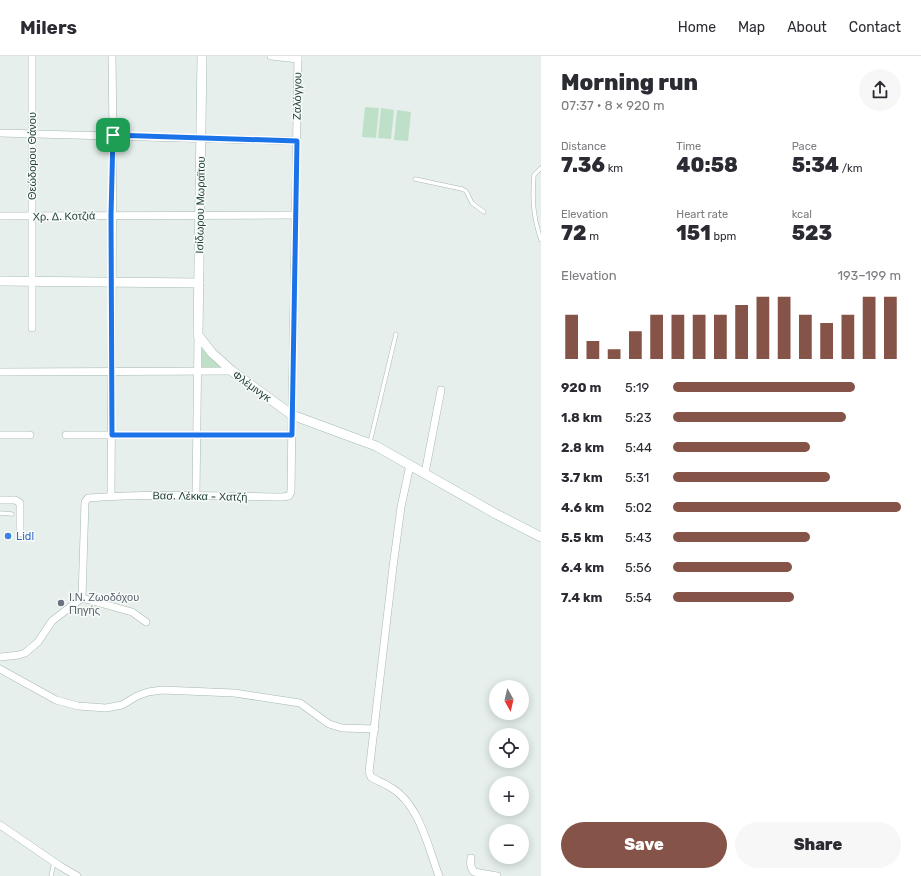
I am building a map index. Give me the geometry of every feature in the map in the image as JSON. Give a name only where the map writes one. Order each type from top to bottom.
[{"type":"street","name":"Θεώδορου Θάνου","points":[[32,56],[32,328]]},
{"type":"street","points":[[111,496],[112,56]]},
{"type":"street","name":"Ισίδωρου Μωραϊτου","points":[[199,283],[202,56]]},
{"type":"street","points":[[272,56],[298,58]]},
{"type":"street","name":"Ζαλόγγου","points":[[289,496],[292,492],[298,58]]},
{"type":"street","points":[[0,133],[297,141]]},
{"type":"street","name":"Χρ. Δ. Κοτζιά","points":[[0,216],[296,215]]},
{"type":"street","points":[[0,281],[199,283],[196,495]]},
{"type":"street","name":"Φλέμινγκ","points":[[198,336],[212,353],[232,371],[292,415],[370,443],[496,514],[541,537]]},
{"type":"street","points":[[0,372],[232,371]]},
{"type":"street","points":[[425,473],[441,390]]},
{"type":"street","points":[[0,435],[30,435]]},
{"type":"street","points":[[66,435],[292,435]]},
{"type":"street","points":[[410,465],[401,507],[369,772],[371,777],[391,787],[412,808],[439,876]]},
{"type":"street","name":"Βασ. Λέκκα - Χατζή","points":[[82,598],[84,502],[88,498],[111,496],[196,495],[289,496]]},
{"type":"street","points":[[0,500],[15,500],[20,503],[20,533]]},
{"type":"street","points":[[0,657],[25,653],[38,642],[52,621],[82,598],[132,612],[146,622]]},
{"type":"street","points":[[0,669],[56,700],[78,706],[106,708],[122,705],[137,696],[148,692],[162,690],[234,693],[300,702],[330,724],[342,728],[375,729]]},
{"type":"street","points":[[0,825],[77,876]]},
{"type":"street","points":[[471,858],[471,869],[474,872],[497,876]]},
{"type":"lane","points":[[541,168],[534,175],[533,207],[536,225],[541,240]]},
{"type":"lane","points":[[415,179],[462,189],[466,191],[472,203],[484,212]]},
{"type":"lane","points":[[370,443],[396,334]]},
{"type":"lane","points":[[0,513],[12,514]]},
{"type":"lane","points":[[51,876],[54,862]]},
{"type":"green space","points":[[365,107],[379,108],[376,138],[362,137]]},
{"type":"green space","points":[[381,108],[394,110],[391,139],[378,138]]},
{"type":"green space","points":[[397,110],[411,112],[408,141],[394,140]]},
{"type":"green space","points":[[201,346],[222,367],[202,367]]},
{"type":"place","name":"Lidl","points":[[8,536]]},
{"type":"place","name":"Ι.Ν. Ζωοδόχου Πηγής","points":[[61,603]]},
{"type":"route","points":[[113,135],[297,141],[292,435],[112,435],[111,215],[113,135]]}]
